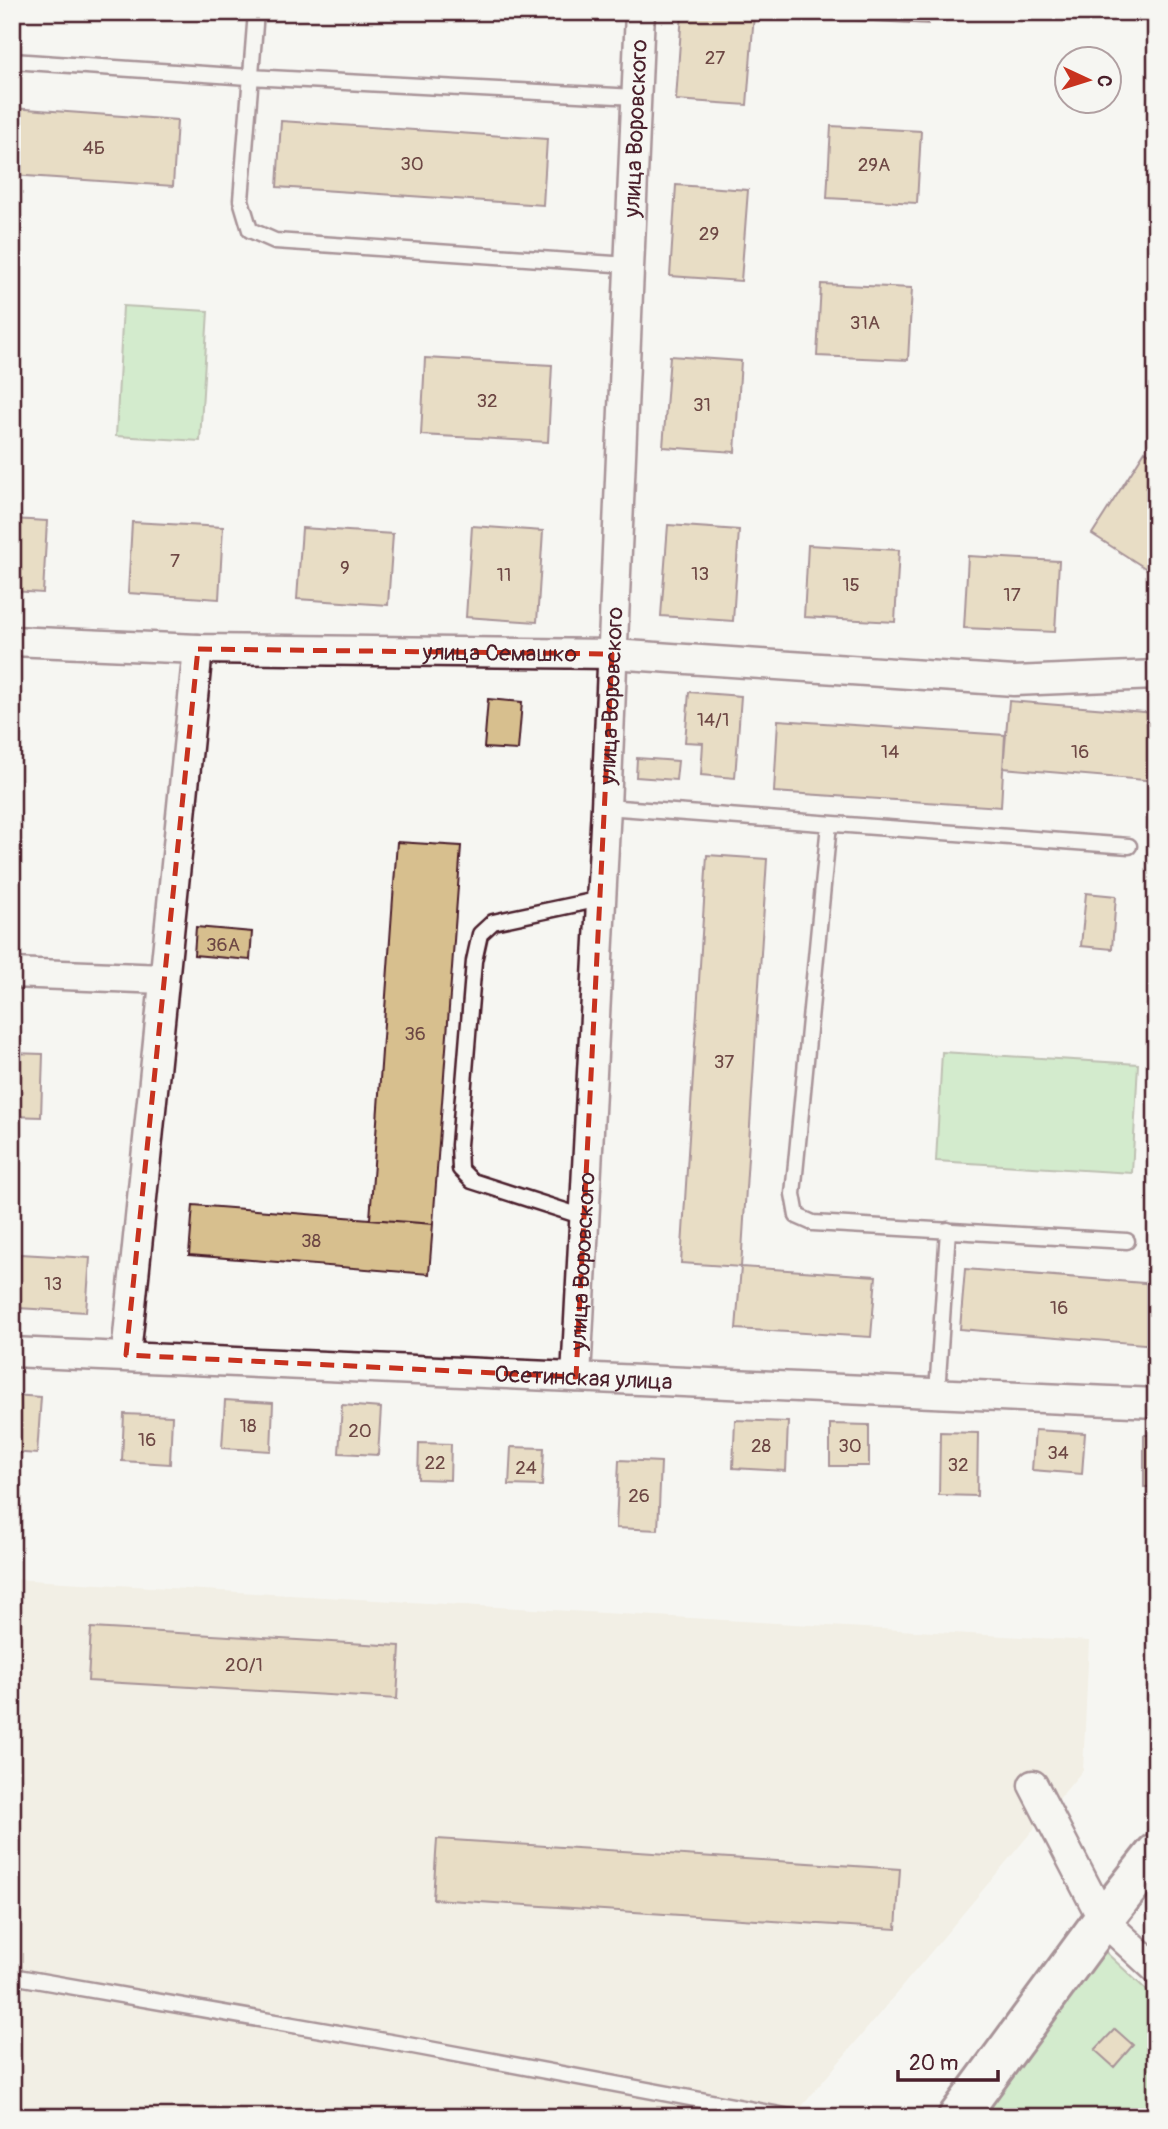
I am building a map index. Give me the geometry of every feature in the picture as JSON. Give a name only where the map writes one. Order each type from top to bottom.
[{"type":"main road","points":[[958,2117],[1103,1920],[1156,1853]]},
{"type":"street","name":"улица Воровского","points":[[576,1377],[606,807],[640,12]]},
{"type":"street","name":"улица Семашко","points":[[12,640],[198,649],[612,654],[1014,681],[1156,675]]},
{"type":"street","points":[[126,1355],[198,649]]},
{"type":"street","points":[[12,973],[164,979]]},
{"type":"street","name":"Осетинская улица","points":[[12,1352],[1156,1402]]},
{"type":"street","points":[[1033,1785],[1103,1920],[1156,1969]]},
{"type":"lane","points":[[256,12],[241,200],[250,230],[275,241],[629,265]]},
{"type":"lane","points":[[12,61],[249,77],[636,97]]},
{"type":"lane","points":[[606,807],[1129,846]]},
{"type":"lane","points":[[829,824],[793,1194],[797,1216],[813,1223],[1127,1241]]},
{"type":"lane","points":[[584,1217],[472,1181],[460,1169],[459,1145],[474,961],[480,934],[492,922],[601,900]]},
{"type":"lane","points":[[937,1393],[948,1230]]},
{"type":"lane","points":[[12,1976],[413,2046],[791,2117]]},
{"type":"highlighted area","points":[[198,649],[612,654],[576,1377],[126,1355]]},
{"type":"shaded area","points":[[12,1579],[1089,1641],[1083,1770],[793,2117],[12,2117]]},
{"type":"green space","points":[[123,306],[208,311],[200,441],[116,436]]},
{"type":"green space","points":[[942,1052],[1138,1064],[1132,1173],[936,1161]]},
{"type":"green space","points":[[1099,1946],[1156,1999],[1156,2117],[936,2117],[1008,2015]]},
{"type":"building","points":[[682,12],[754,14],[747,105],[676,100]]},
{"type":"building","points":[[838,12],[929,12],[928,24],[837,19]]},
{"type":"building","points":[[12,108],[177,120],[173,186],[12,175]]},
{"type":"building","points":[[281,121],[547,139],[543,205],[277,187]]},
{"type":"building","points":[[831,126],[921,131],[917,203],[827,198]]},
{"type":"building","points":[[676,185],[748,190],[741,281],[670,276]]},
{"type":"building","points":[[821,284],[912,288],[908,360],[817,356]]},
{"type":"building","points":[[670,356],[741,361],[735,452],[663,447]]},
{"type":"building","points":[[425,358],[552,365],[548,442],[421,435]]},
{"type":"building","points":[[1145,451],[1156,458],[1156,575],[1092,534]]},
{"type":"building","points":[[12,519],[47,521],[43,593],[12,591]]},
{"type":"building","points":[[132,522],[223,527],[219,599],[128,593]]},
{"type":"building","points":[[668,525],[739,530],[733,621],[661,616]]},
{"type":"building","points":[[472,526],[543,531],[537,622],[466,617]]},
{"type":"building","points":[[302,528],[393,534],[388,605],[297,599]]},
{"type":"building","points":[[808,545],[899,550],[895,622],[804,617]]},
{"type":"building","points":[[968,556],[1059,561],[1055,632],[964,628]]},
{"type":"building","points":[[689,692],[741,696],[735,778],[701,775],[703,743],[685,742]]},
{"type":"building","points":[[488,699],[522,702],[518,750],[484,748]]},
{"type":"building","points":[[1009,701],[1156,713],[1156,781],[1003,768]]},
{"type":"building","points":[[778,720],[1005,735],[1001,807],[774,792]]},
{"type":"building","points":[[637,758],[678,761],[676,780],[636,777]]},
{"type":"building","points":[[397,842],[461,846],[433,1224],[370,1219]]},
{"type":"building","points":[[707,855],[767,859],[741,1267],[681,1263]]},
{"type":"building","points":[[1086,893],[1116,896],[1112,949],[1081,946]]},
{"type":"building","points":[[196,927],[252,932],[250,960],[194,955]]},
{"type":"building","points":[[12,1053],[43,1054],[41,1117],[12,1116]]},
{"type":"building","points":[[193,1205],[433,1224],[429,1274],[189,1255]]},
{"type":"building","points":[[20,1254],[90,1258],[86,1312],[17,1308]]},
{"type":"building","points":[[741,1267],[876,1276],[871,1337],[736,1329]]},
{"type":"building","points":[[965,1269],[1156,1284],[1156,1345],[960,1329]]},
{"type":"building","points":[[12,1395],[41,1397],[37,1454],[12,1452]]},
{"type":"building","points":[[225,1400],[273,1403],[271,1451],[222,1448]]},
{"type":"building","points":[[342,1405],[381,1408],[378,1455],[339,1453]]},
{"type":"building","points":[[124,1414],[172,1416],[170,1464],[122,1461]]},
{"type":"building","points":[[735,1420],[788,1422],[786,1471],[733,1468]]},
{"type":"building","points":[[830,1424],[869,1425],[869,1466],[830,1466]]},
{"type":"building","points":[[1035,1430],[1085,1433],[1082,1474],[1032,1470]]},
{"type":"building","points":[[940,1432],[978,1433],[977,1496],[939,1495]]},
{"type":"building","points":[[1144,1435],[1156,1435],[1156,1487],[1144,1487]]},
{"type":"building","points":[[419,1443],[451,1444],[450,1480],[418,1479]]},
{"type":"building","points":[[511,1447],[544,1448],[542,1486],[509,1485]]},
{"type":"building","points":[[619,1460],[661,1462],[658,1530],[616,1528]]},
{"type":"building","points":[[91,1628],[400,1646],[397,1699],[88,1681]]},
{"type":"building","points":[[437,1839],[900,1869],[896,1929],[433,1899]]},
{"type":"building","points":[[1115,2029],[1133,2045],[1114,2067],[1095,2050]]}]
